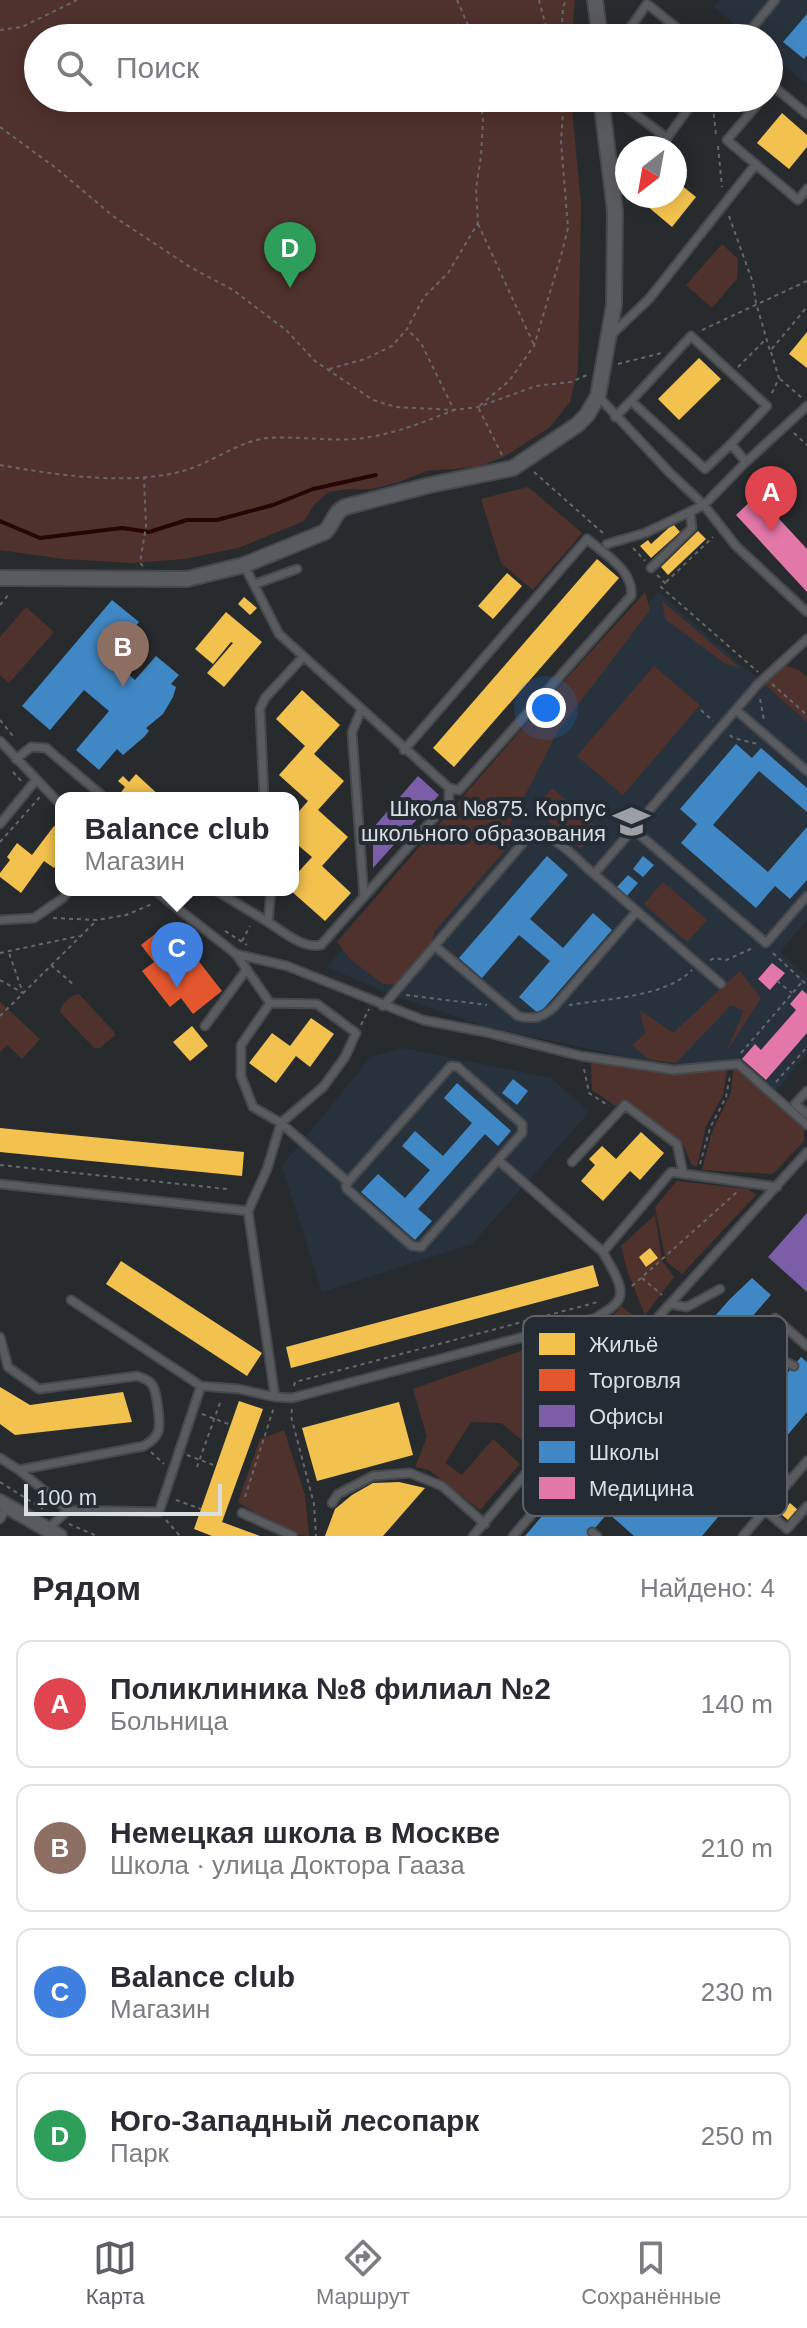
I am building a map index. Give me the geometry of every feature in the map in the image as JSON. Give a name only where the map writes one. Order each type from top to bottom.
[{"type":"street","points":[[595,0],[598,24]]},
{"type":"street","points":[[0,578],[187,579],[244,565],[325,532],[339,510],[345,507],[513,468],[577,425],[598,396],[614,305],[615,211],[602,112]]},
{"type":"street","points":[[2,1509],[53,1534]]},
{"type":"lane","points":[[755,24],[775,0]]},
{"type":"lane","points":[[632,24],[647,1],[674,24]]},
{"type":"lane","points":[[783,94],[807,114]]},
{"type":"lane","points":[[633,112],[667,138],[686,112]]},
{"type":"lane","points":[[751,112],[727,140],[798,200],[807,189]]},
{"type":"lane","points":[[609,338],[649,299],[756,164]]},
{"type":"lane","points":[[615,417],[691,336],[767,406],[705,469],[631,401]]},
{"type":"lane","points":[[598,396],[615,417],[704,505],[736,546],[807,612]]},
{"type":"lane","points":[[611,543],[645,533],[704,505],[807,404]]},
{"type":"lane","points":[[731,444],[746,462]]},
{"type":"lane","points":[[651,568],[692,528],[690,512]]},
{"type":"lane","points":[[244,565],[279,634],[404,750],[449,788],[459,790],[631,596],[628,576],[587,539],[404,750]]},
{"type":"lane","points":[[255,584],[297,569]]},
{"type":"lane","points":[[594,874],[758,684],[807,639]]},
{"type":"lane","points":[[264,792],[260,709],[265,698],[303,657]]},
{"type":"lane","points":[[361,710],[352,732],[364,897]]},
{"type":"lane","points":[[736,710],[807,771]]},
{"type":"lane","points":[[0,741],[55,799]]},
{"type":"lane","points":[[16,759],[31,747],[46,748],[98,792]]},
{"type":"lane","points":[[0,824],[36,780]]},
{"type":"lane","points":[[225,896],[290,936],[314,946],[321,945],[449,801],[449,788]]},
{"type":"lane","points":[[633,829],[766,943],[807,896]]},
{"type":"lane","points":[[383,1006],[529,836],[543,834],[551,837],[721,984]]},
{"type":"lane","points":[[0,920],[34,918],[65,896]]},
{"type":"lane","points":[[161,896],[236,954],[270,1003]]},
{"type":"lane","points":[[268,922],[270,896]]},
{"type":"lane","points":[[435,946],[518,1016],[539,1018],[554,1007],[637,911]]},
{"type":"lane","points":[[236,954],[287,966],[423,1020],[581,1056],[674,1070],[738,1064],[807,1125]]},
{"type":"lane","points":[[205,1026],[247,969]]},
{"type":"lane","points":[[270,1003],[317,1004],[356,1033],[345,1057],[323,1087],[281,1123],[267,1169],[248,1211],[275,1397]]},
{"type":"lane","points":[[270,1003],[241,1045],[241,1076],[253,1107],[281,1123],[348,1182]]},
{"type":"lane","points":[[451,1066],[458,1067],[522,1124],[522,1133],[425,1243],[416,1248],[347,1189],[348,1182],[451,1066]]},
{"type":"lane","points":[[807,1091],[795,1104],[807,1114]]},
{"type":"lane","points":[[572,1162],[625,1105],[677,1144],[683,1173]]},
{"type":"lane","points":[[661,1316],[807,1152]]},
{"type":"lane","points":[[498,1160],[603,1252],[621,1288],[616,1304],[598,1316]]},
{"type":"lane","points":[[603,1252],[671,1172],[777,1187]]},
{"type":"lane","points":[[0,1184],[248,1211]]},
{"type":"lane","points":[[671,1304],[687,1307],[720,1289]]},
{"type":"lane","points":[[71,1300],[201,1386],[275,1397],[292,1398],[523,1337]]},
{"type":"lane","points":[[787,1328],[807,1346]]},
{"type":"lane","points":[[0,1337],[8,1367],[39,1389],[137,1376],[147,1379],[154,1387],[160,1428],[154,1439],[144,1446],[19,1470]]},
{"type":"lane","points":[[787,1362],[794,1366]]},
{"type":"lane","points":[[0,1458],[68,1510],[159,1512],[201,1386]]},
{"type":"lane","points":[[787,1484],[807,1461]]},
{"type":"lane","points":[[332,1503],[338,1494],[373,1476],[410,1473],[442,1486],[485,1524]]},
{"type":"lane","points":[[473,1536],[523,1479]]},
{"type":"lane","points":[[772,1516],[787,1529],[807,1506]]},
{"type":"lane","points":[[53,1534],[58,1519],[68,1510]]},
{"type":"lane","points":[[242,1513],[293,1536]]},
{"type":"lane","points":[[513,1536],[530,1516]]},
{"type":"lane","points":[[743,1536],[760,1516]]},
{"type":"path","points":[[28,24],[77,0]]},
{"type":"path","points":[[457,0],[468,24]]},
{"type":"path","points":[[539,0],[545,24]]},
{"type":"path","points":[[562,24],[566,0]]},
{"type":"path","points":[[0,30],[24,26]]},
{"type":"path","points":[[482,112],[481,156],[476,188],[478,223],[534,346]]},
{"type":"path","points":[[478,407],[509,381],[534,346],[562,252],[568,228],[561,142],[563,112]]},
{"type":"path","points":[[714,112],[724,202],[753,283],[765,340],[779,378],[807,404]]},
{"type":"path","points":[[0,127],[48,161],[113,216],[190,267],[233,290],[286,330],[315,361],[348,385],[385,404],[454,410],[478,407],[536,386],[571,382],[604,368],[678,349]]},
{"type":"path","points":[[328,369],[365,359],[392,346],[407,329],[424,297],[448,273],[478,223]]},
{"type":"path","points":[[691,336],[807,281]]},
{"type":"path","points":[[770,351],[807,307]]},
{"type":"path","points":[[407,329],[421,343],[454,410]]},
{"type":"path","points":[[731,374],[765,340]]},
{"type":"path","points":[[767,406],[779,378]]},
{"type":"path","points":[[478,407],[513,468],[531,470],[611,543]]},
{"type":"path","points":[[0,465],[60,476],[144,477],[185,471],[215,456],[266,438],[367,437],[409,427],[454,410]]},
{"type":"path","points":[[786,425],[807,445]]},
{"type":"path","points":[[140,563],[146,526],[144,477]]},
{"type":"path","points":[[665,583],[723,529]]},
{"type":"path","points":[[0,605],[16,587]]},
{"type":"path","points":[[661,587],[807,715]]},
{"type":"path","points":[[758,684],[767,737]]},
{"type":"path","points":[[701,710],[733,738],[756,742],[766,749]]},
{"type":"path","points":[[0,720],[13,736]]},
{"type":"path","points":[[0,842],[39,798],[7,764]]},
{"type":"path","points":[[34,918],[97,920],[126,915],[165,899]]},
{"type":"path","points":[[0,1016],[97,920]]},
{"type":"path","points":[[236,954],[247,932]]},
{"type":"path","points":[[0,953],[80,935]]},
{"type":"path","points":[[554,1007],[651,992],[686,977],[698,964],[715,958],[726,960],[766,943],[776,958],[807,985]]},
{"type":"path","points":[[8,952],[23,993]]},
{"type":"path","points":[[50,965],[74,985]]},
{"type":"path","points":[[0,980],[23,993]]},
{"type":"path","points":[[777,981],[792,994]]},
{"type":"path","points":[[697,1175],[710,1128],[726,1097],[731,1065],[803,981]]},
{"type":"path","points":[[394,993],[508,1008]]},
{"type":"path","points":[[356,1033],[370,1009]]},
{"type":"path","points":[[774,1084],[807,1047]]},
{"type":"path","points":[[581,1056],[589,1093],[618,1112]]},
{"type":"path","points":[[0,1165],[227,1189]]},
{"type":"path","points":[[620,1297],[747,1183]]},
{"type":"path","points":[[641,1277],[655,1290]]},
{"type":"path","points":[[197,1467],[225,1388]]},
{"type":"path","points":[[245,1497],[273,1413],[275,1397]]},
{"type":"path","points":[[194,1411],[231,1425]]},
{"type":"path","points":[[144,1446],[173,1473]]},
{"type":"path","points":[[187,1455],[216,1466]]},
{"type":"path","points":[[0,1482],[58,1519],[97,1536]]},
{"type":"path","points":[[165,1496],[201,1509]]},
{"type":"path","points":[[165,1519],[180,1536]]},
{"type":"shaded area","points":[[0,0],[575,0],[573,24],[24,24],[24,112],[572,112],[581,205],[578,370],[570,402],[550,427],[504,457],[478,467],[427,471],[372,489],[328,492],[314,505],[304,521],[238,548],[184,559],[133,563],[64,559],[0,550]]},
{"type":"shaded area","points":[[720,0],[807,0],[807,84],[783,64],[783,24],[734,24],[714,7]]},
{"type":"shaded area","points":[[722,244],[738,259],[737,279],[712,308],[686,285]]},
{"type":"shaded area","points":[[528,487],[582,533],[533,590],[501,563],[481,499]]},
{"type":"shaded area","points":[[645,592],[650,610],[558,731],[508,828],[511,843],[434,932],[427,965],[406,985],[383,984],[350,959],[337,942]]},
{"type":"shaded area","name":"Школа №875. Корпус школьного образования","points":[[658,592],[807,722],[807,920],[780,952],[807,976],[807,1054],[775,1092],[739,1060],[685,1065],[637,1059],[487,1027],[392,995],[327,967]]},
{"type":"shaded area","points":[[662,601],[740,668],[724,663],[665,619]]},
{"type":"shaded area","points":[[26,607],[54,632],[9,683],[0,675],[0,637]]},
{"type":"shaded area","points":[[785,665],[807,677],[807,722],[764,684]]},
{"type":"shaded area","points":[[654,666],[700,705],[623,795],[577,756]]},
{"type":"shaded area","points":[[552,788],[599,829],[581,849],[534,809]]},
{"type":"shaded area","points":[[663,882],[707,920],[687,942],[644,904]]},
{"type":"shaded area","points":[[740,971],[761,998],[726,1052],[744,1011],[731,1005],[676,1063],[648,1059],[632,1045],[645,1034],[640,1010],[673,1033]]},
{"type":"shaded area","points":[[79,994],[114,1032],[115,1035],[100,1048],[94,1048],[60,1012],[66,1000]]},
{"type":"shaded area","points":[[0,1002],[40,1039],[22,1059],[7,1045],[0,1052]]},
{"type":"shaded area","points":[[403,1048],[551,1078],[589,1112],[472,1244],[322,1292],[282,1166],[371,1057]]},
{"type":"shaded area","points":[[591,1059],[658,1070],[727,1070],[723,1095],[706,1126],[697,1167],[691,1164],[683,1144],[625,1099],[617,1107],[592,1090]]},
{"type":"shaded area","points":[[733,1069],[739,1069],[804,1127],[804,1141],[773,1174],[702,1170],[712,1132],[731,1093]]},
{"type":"shaded area","points":[[677,1181],[748,1189],[756,1195],[682,1274],[666,1261],[655,1207]]},
{"type":"shaded area","points":[[655,1215],[662,1261],[674,1277],[645,1315],[621,1246]]},
{"type":"shaded area","points":[[621,1306],[634,1316],[613,1316]]},
{"type":"shaded area","points":[[523,1350],[523,1441],[501,1423],[471,1422],[445,1463],[462,1475],[493,1439],[520,1464],[480,1510],[429,1470],[415,1467],[427,1437],[413,1389]]},
{"type":"shaded area","points":[[284,1430],[305,1495],[309,1536],[282,1528],[238,1502],[260,1439]]},
{"type":"building: Жильё","points":[[782,113],[807,135],[807,147],[789,169],[757,143]]},
{"type":"building: Жильё","points":[[687,190],[696,197],[672,227],[649,208],[687,208]]},
{"type":"building: Жильё","points":[[807,332],[807,368],[789,354]]},
{"type":"building: Жильё","points":[[699,358],[721,379],[679,420],[658,399]]},
{"type":"building: Жильё","points":[[673,524],[680,532],[651,558],[640,546],[648,540],[651,544]]},
{"type":"building: Жильё","points":[[698,531],[706,539],[668,575],[661,567]]},
{"type":"building: Жильё","points":[[597,559],[619,578],[454,767],[433,748]]},
{"type":"building: Жильё","points":[[507,573],[522,586],[493,619],[478,606]]},
{"type":"building: Жильё","points":[[244,597],[257,608],[250,615],[238,604]]},
{"type":"building: Жильё","points":[[226,612],[262,642],[224,687],[207,673],[233,643],[213,664],[195,649]]},
{"type":"building: Жильё","points":[[302,690],[340,725],[314,754],[344,781],[318,810],[348,837],[322,866],[351,893],[325,921],[297,896],[299,871],[312,857],[299,846],[299,811],[308,801],[279,775],[305,746],[276,719]]},
{"type":"building: Жильё","points":[[136,774],[156,792],[121,792],[125,787],[118,781],[123,776],[129,782]]},
{"type":"building: Жильё","points":[[55,827],[55,867],[44,861],[21,893],[0,877],[0,873],[17,843],[32,855]]},
{"type":"building: Жильё","points":[[311,1018],[334,1034],[310,1067],[296,1056],[276,1083],[249,1063],[272,1033],[290,1046]]},
{"type":"building: Жильё","points":[[192,1026],[208,1046],[190,1061],[173,1042]]},
{"type":"building: Жильё","points":[[0,1128],[244,1152],[242,1176],[0,1152]]},
{"type":"building: Жильё","points":[[641,1132],[664,1153],[640,1180],[630,1171],[603,1201],[581,1181],[595,1165],[589,1159],[602,1146],[616,1159]]},
{"type":"building: Жильё","points":[[650,1248],[658,1258],[646,1267],[639,1257]]},
{"type":"building: Жильё","points":[[121,1261],[262,1353],[247,1376],[106,1284]]},
{"type":"building: Жильё","points":[[593,1265],[599,1286],[291,1368],[286,1347]]},
{"type":"building: Жильё","points":[[0,1387],[30,1405],[123,1392],[132,1422],[15,1435],[0,1424]]},
{"type":"building: Жильё","points":[[239,1401],[263,1409],[222,1522],[260,1536],[212,1536],[194,1529]]},
{"type":"building: Жильё","points":[[399,1402],[413,1455],[317,1481],[302,1428]]},
{"type":"building: Жильё","points":[[399,1482],[425,1488],[383,1536],[325,1536],[335,1509],[352,1495],[373,1483]]},
{"type":"building: Жильё","points":[[790,1503],[798,1510],[789,1521],[783,1516],[787,1516]]},
{"type":"building: Торговля","points":[[169,923],[222,991],[193,1014],[181,998],[170,1007],[142,971],[154,962],[141,945]]},
{"type":"building: Офисы","points":[[418,776],[439,795],[373,868],[373,828]]},
{"type":"building: Офисы","points":[[807,1213],[807,1292],[768,1257]]},
{"type":"building: Школы","points":[[807,14],[807,55],[804,59],[783,42]]},
{"type":"building: Школы","points":[[112,600],[139,622],[109,658],[135,680],[156,656],[179,675],[171,684],[176,687],[173,697],[163,714],[146,728],[149,731],[144,737],[123,755],[117,749],[99,770],[76,750],[109,711],[84,690],[50,730],[22,706]]},
{"type":"building: Школы","points":[[736,744],[752,758],[761,748],[807,788],[807,812],[759,771],[713,825],[768,872],[807,827],[807,880],[790,899],[775,886],[756,908],[681,843],[697,824],[680,809]]},
{"type":"building: Школы","points":[[547,856],[568,875],[530,919],[563,948],[593,913],[612,930],[539,1014],[519,997],[550,961],[519,935],[482,978],[459,958]]},
{"type":"building: Школы","points":[[643,856],[654,865],[643,877],[633,869]]},
{"type":"building: Школы","points":[[628,875],[638,883],[627,896],[617,887]]},
{"type":"building: Школы","points":[[513,1079],[528,1091],[517,1105],[502,1093]]},
{"type":"building: Школы","points":[[457,1083],[511,1131],[498,1146],[485,1134],[418,1209],[432,1221],[415,1240],[361,1192],[378,1174],[405,1198],[430,1170],[402,1146],[415,1131],[443,1156],[472,1123],[444,1098]]},
{"type":"building: Школы","points":[[752,1278],[771,1295],[753,1316],[715,1316]]},
{"type":"building: Школы","points":[[801,1357],[807,1362],[807,1412],[787,1436],[787,1374]]},
{"type":"building: Школы","points":[[542,1516],[605,1516],[588,1536],[525,1536]]},
{"type":"building: Школы","points":[[611,1516],[719,1516],[702,1536],[634,1536]]},
{"type":"building: Медицина","points":[[757,495],[807,549],[807,592],[736,515]]},
{"type":"building: Медицина","points":[[772,963],[785,973],[770,990],[758,979]]},
{"type":"building: Медицина","points":[[802,990],[807,994],[807,1033],[766,1080],[742,1059],[755,1044],[761,1050],[796,1010],[790,1004]]},
{"type":"waterway","points":[[0,521],[40,538],[122,528],[149,532],[187,520],[217,520],[273,505],[313,489],[376,475]]},
{"type":"place","name":"Юго-Западный лесопарк","points":[[290,288]]},
{"type":"place","name":"Поликлиника №8 филиал №2","points":[[771,532]]},
{"type":"place","name":"Немецкая школа в Москве","points":[[123,687]]},
{"type":"place","name":"Школа №875. Корпус школьного образования","points":[[632,821]]},
{"type":"place","name":"Balance club","points":[[177,988]]}]
